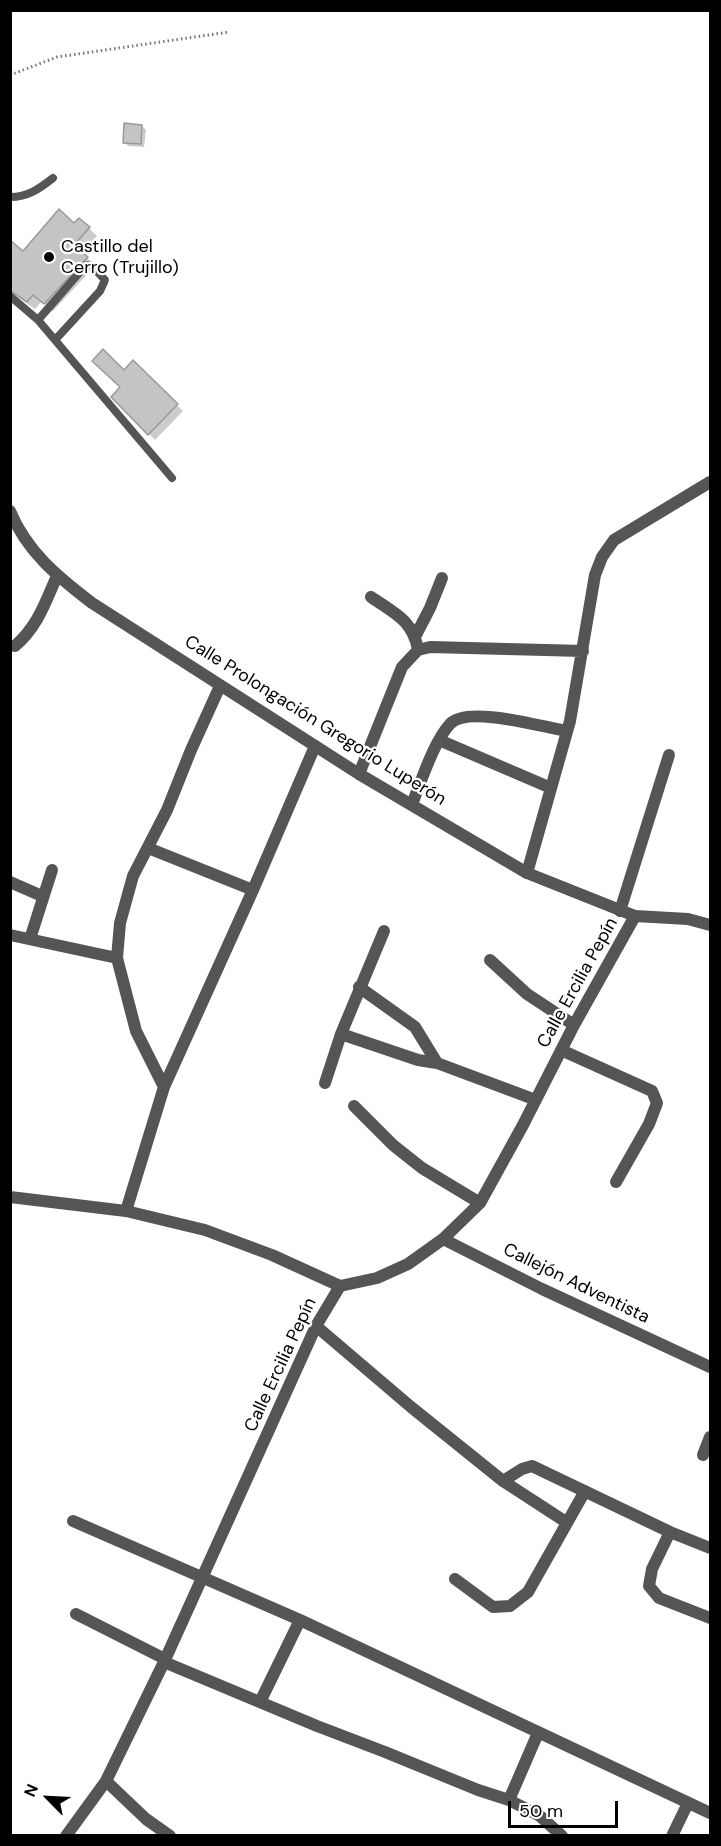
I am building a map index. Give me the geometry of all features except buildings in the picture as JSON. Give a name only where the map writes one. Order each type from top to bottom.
[{"type":"street","points":[[527,873],[567,731],[595,575],[602,557],[614,540],[711,482]]},
{"type":"street","name":"Calle Prolongación Gregorio Luperón","points":[[10,511],[17,527],[33,550],[57,576],[92,603],[359,774],[494,855],[527,873],[635,916],[688,920],[711,925]]},
{"type":"street","points":[[15,646],[29,633],[57,576]]},
{"type":"street","points":[[416,637],[442,578]]},
{"type":"street","points":[[371,597],[402,618],[416,637],[418,650]]},
{"type":"street","points":[[359,774],[402,667],[418,650],[430,647],[583,651]]},
{"type":"street","points":[[164,1087],[136,1031],[117,958],[120,923],[133,876],[167,810],[220,686]]},
{"type":"street","points":[[412,804],[440,740],[451,723],[462,718],[482,716],[567,731]]},
{"type":"street","points":[[440,740],[551,788]]},
{"type":"street","points":[[126,1212],[164,1087],[254,890],[315,746]]},
{"type":"street","points":[[620,911],[669,755]]},
{"type":"street","points":[[148,848],[254,890]]},
{"type":"street","points":[[30,939],[52,870]]},
{"type":"street","points":[[10,882],[42,896]]},
{"type":"street","name":"Calle Ercilia Pepín","points":[[66,1836],[106,1781],[165,1661],[316,1326],[340,1286],[377,1278],[408,1264],[443,1239],[480,1203],[574,1025],[635,916]]},
{"type":"street","points":[[325,1083],[359,987],[384,931]]},
{"type":"street","points":[[10,935],[117,958]]},
{"type":"street","points":[[490,960],[527,994],[574,1025]]},
{"type":"street","points":[[359,987],[415,1027],[437,1063]]},
{"type":"street","points":[[341,1035],[418,1060],[437,1063],[536,1100]]},
{"type":"street","points":[[561,1050],[652,1091],[657,1103],[649,1124],[616,1182]]},
{"type":"street","points":[[354,1106],[393,1145],[422,1168],[480,1203]]},
{"type":"street","points":[[10,1197],[126,1212],[205,1230],[272,1255],[340,1286]]},
{"type":"street","name":"Callejón Adventista","points":[[443,1239],[542,1290],[711,1367]]},
{"type":"street","points":[[316,1326],[411,1407],[503,1480],[566,1522]]},
{"type":"street","points":[[703,1455],[711,1437]]},
{"type":"street","points":[[503,1480],[532,1466],[670,1532],[711,1548]]},
{"type":"street","points":[[455,1579],[493,1607],[510,1606],[528,1592],[585,1491]]},
{"type":"street","points":[[73,1521],[300,1620],[711,1813]]},
{"type":"street","points":[[670,1532],[652,1569],[649,1586],[659,1598],[711,1618]]},
{"type":"street","points":[[76,1614],[165,1661],[260,1702],[478,1790],[509,1800],[540,1816],[562,1836]]},
{"type":"street","points":[[260,1702],[300,1620]]},
{"type":"street","points":[[509,1800],[538,1733]]},
{"type":"street","points":[[106,1781],[146,1819],[170,1836]]},
{"type":"street","points":[[672,1836],[688,1803]]},
{"type":"lane","points":[[10,197],[35,192],[53,178]]},
{"type":"lane","points":[[38,320],[80,269],[86,265],[92,266],[105,280],[100,291],[55,340]]},
{"type":"lane","points":[[10,296],[38,320],[172,478]]},
{"type":"path","points":[[10,75],[57,57],[229,32]]},
{"type":"place","name":"Castillo del Cerro (Trujillo)","points":[[49,257]]}]
